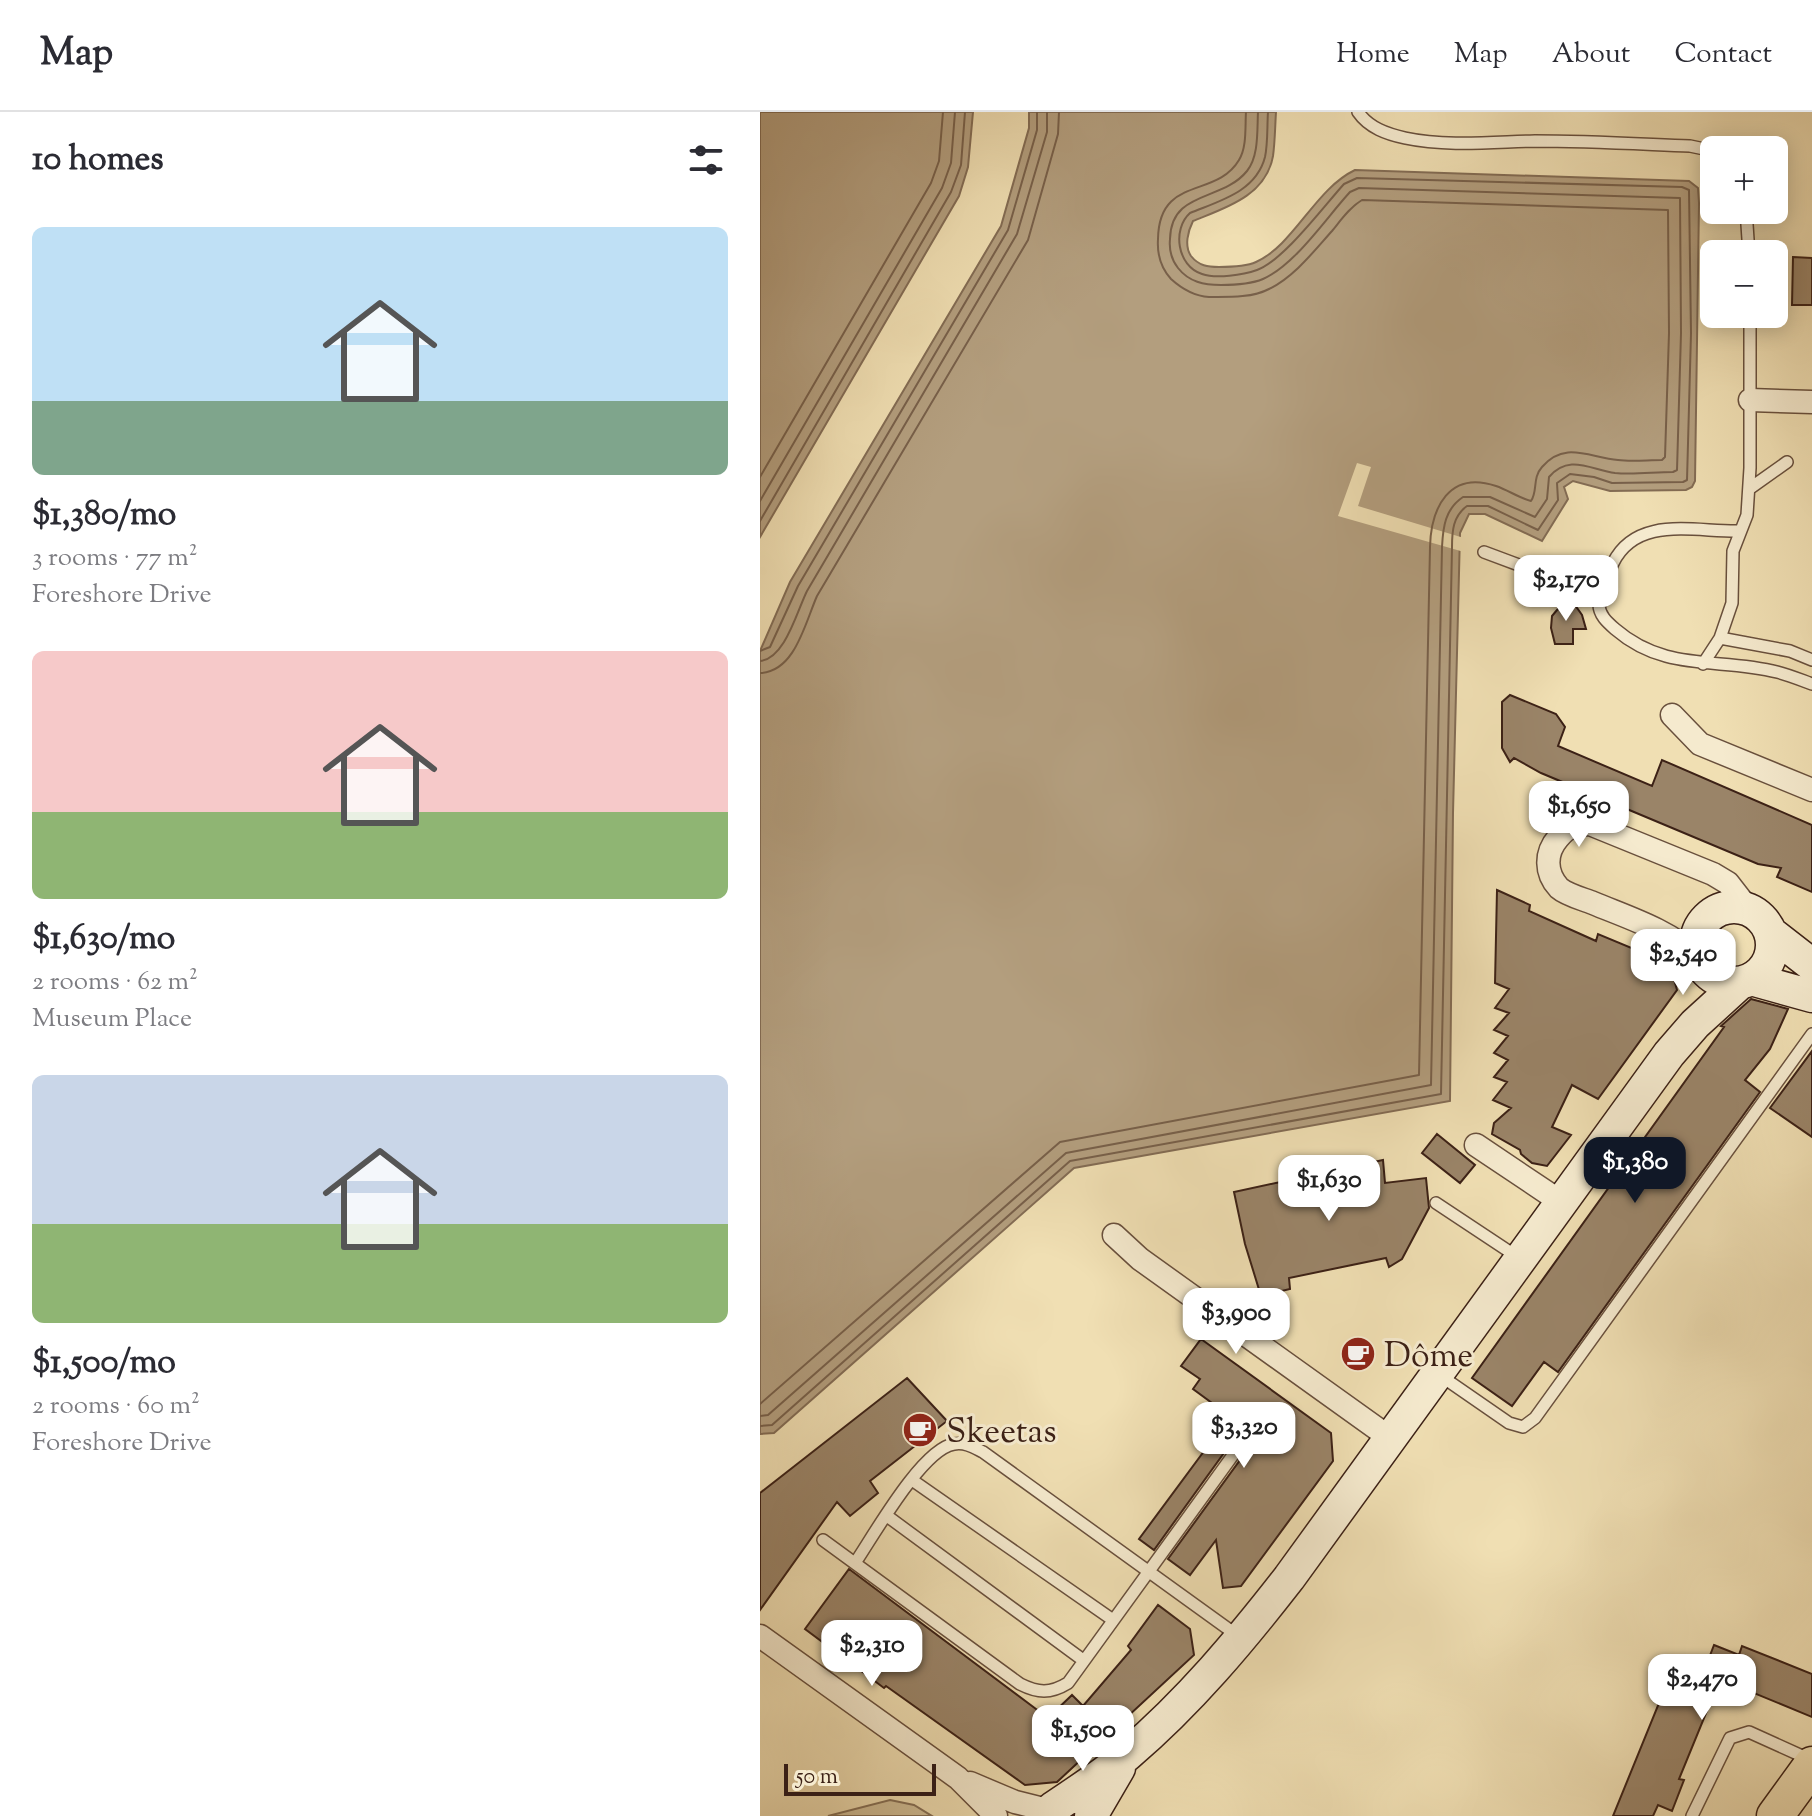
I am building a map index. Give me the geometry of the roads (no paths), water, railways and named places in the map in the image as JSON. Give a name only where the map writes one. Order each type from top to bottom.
[{"type":"main road","points":[[1775,1816],[1812,1763]]},
{"type":"street","points":[[1750,400],[1812,402]]},
{"type":"street","points":[[1672,715],[1700,744],[1812,790]]},
{"type":"street","points":[[1812,965],[1771,933],[1766,923],[1749,910],[1728,883],[1713,874],[1590,824],[1572,824],[1551,846],[1549,872],[1561,890],[1666,934],[1719,980],[1746,981],[1812,996]]},
{"type":"street","points":[[1669,1054],[1688,1015],[1700,962],[1697,935],[1708,917],[1727,907],[1749,910]]},
{"type":"street","points":[[958,1778],[1015,1802],[1050,1812],[1127,1755],[1189,1696],[1241,1639],[1289,1578],[1669,1054],[1695,1024],[1760,973],[1771,955],[1771,933]]},
{"type":"street","points":[[1476,1145],[1561,1202]]},
{"type":"street","points":[[1114,1235],[1140,1259],[1390,1438]]},
{"type":"street","points":[[760,1636],[958,1778],[996,1816]]},
{"type":"street","points":[[1091,1816],[1127,1755]]},
{"type":"lane","points":[[1358,112],[1377,130],[1432,142],[1541,141],[1700,148]]},
{"type":"lane","points":[[1703,664],[1720,638],[1734,597],[1733,551],[1747,515],[1750,328]]},
{"type":"lane","points":[[1749,489],[1787,462]]},
{"type":"lane","points":[[1739,531],[1651,530],[1623,546],[1610,569],[1599,604],[1603,619],[1625,638],[1657,654],[1703,664],[1778,672],[1812,684]]},
{"type":"lane","points":[[1484,552],[1602,596]]},
{"type":"lane","points":[[1720,638],[1790,651],[1812,660]]},
{"type":"lane","points":[[1437,1373],[1509,1423],[1523,1427],[1535,1418],[1812,1034]]},
{"type":"lane","points":[[1436,1203],[1520,1259]]},
{"type":"lane","points":[[823,1540],[1020,1684],[1032,1690],[1057,1690],[1068,1683],[1249,1433]]},
{"type":"lane","points":[[855,1563],[923,1464],[939,1450],[953,1444],[968,1444],[1241,1639]]},
{"type":"lane","points":[[912,1480],[1113,1620]]},
{"type":"lane","points":[[887,1516],[1083,1660]]},
{"type":"lane","points":[[1692,1816],[1730,1738],[1749,1732],[1812,1763]]},
{"type":"water","points":[[760,112],[973,112],[968,167],[959,196],[760,537]]},
{"type":"water","points":[[1029,112],[1276,112],[1273,156],[1262,181],[1242,199],[1193,221],[1191,225],[1189,252],[1197,262],[1211,267],[1247,265],[1270,254],[1328,190],[1355,170],[1689,181],[1698,188],[1699,203],[1695,481],[1686,490],[1610,491],[1573,481],[1564,487],[1568,499],[1542,541],[1485,514],[1469,514],[1460,533],[1450,1101],[1074,1168],[774,1433],[760,1434],[760,651],[790,582],[1001,226],[1029,128]]},
{"type":"place","name":"Dôme","points":[[1358,1354]]},
{"type":"place","name":"Skeetas","points":[[920,1430]]}]
